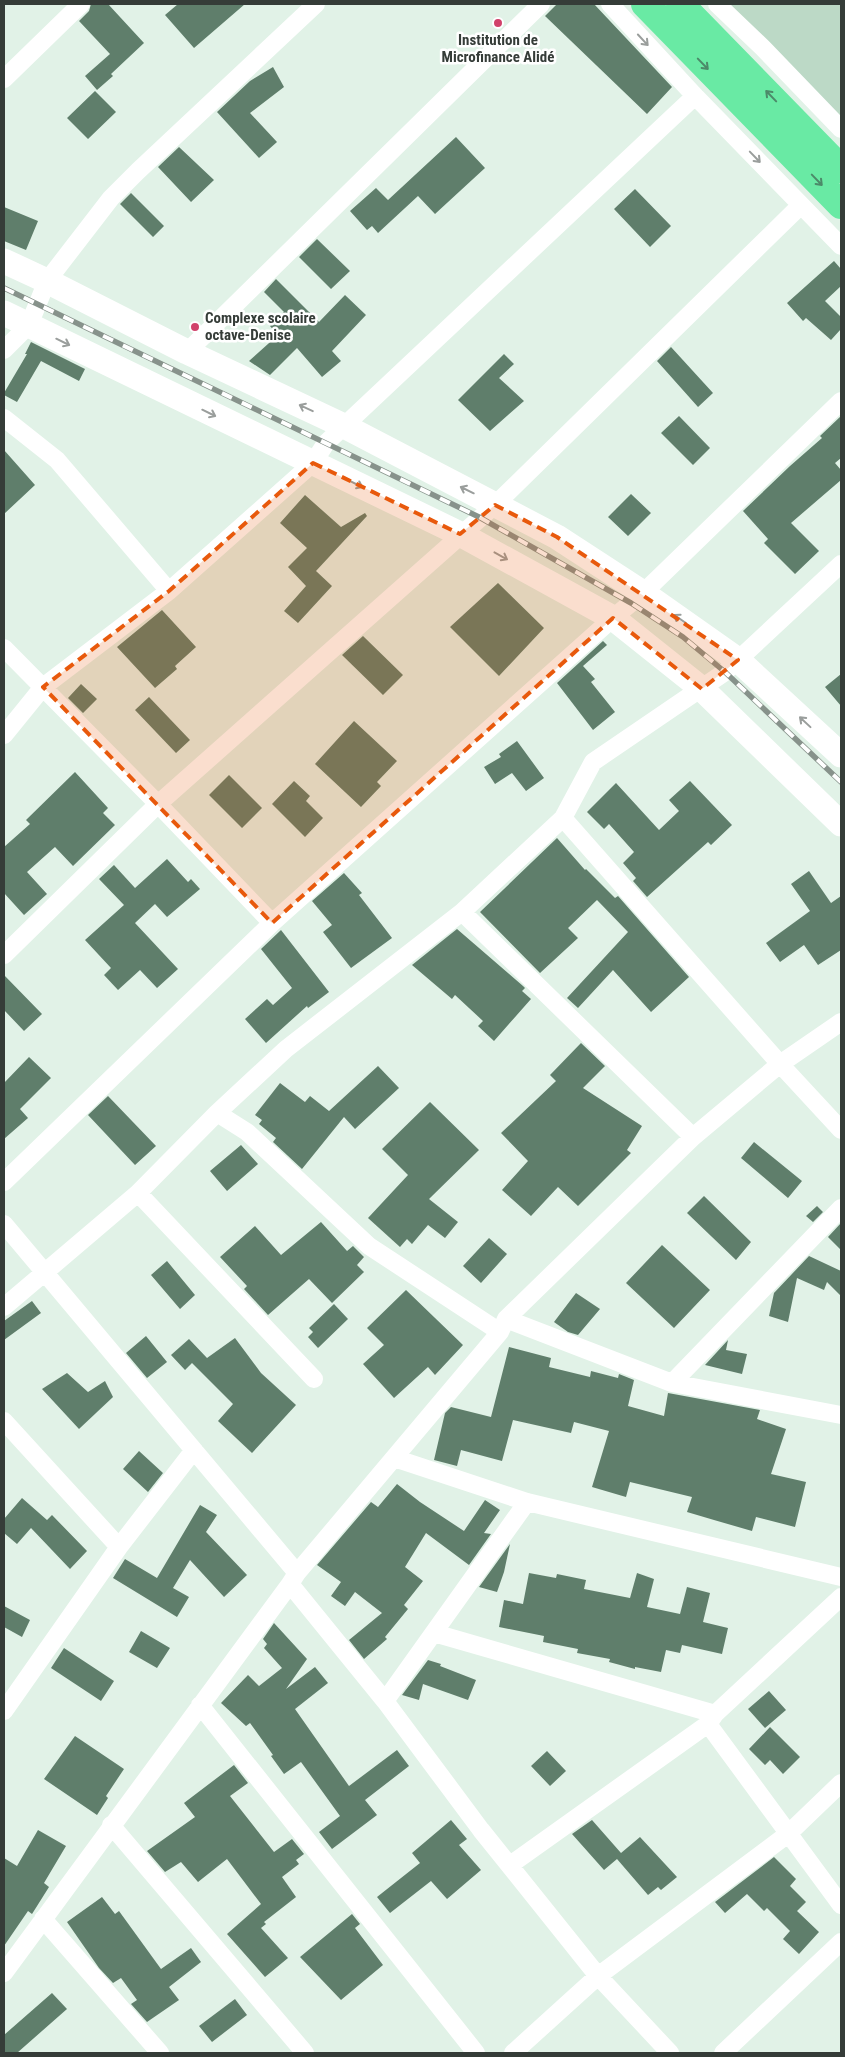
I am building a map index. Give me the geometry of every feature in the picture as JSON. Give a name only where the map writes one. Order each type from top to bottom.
[{"type":"highway","points":[[645,4],[841,205]]},
{"type":"highway","points":[[680,4],[841,169]]},
{"type":"main road","points":[[4,261],[186,352],[344,426],[557,537],[738,660],[841,755]]},
{"type":"main road","points":[[4,313],[460,534],[613,618],[702,689],[841,824]]},
{"type":"street","points":[[4,79],[82,4]]},
{"type":"street","points":[[4,350],[29,325],[47,281],[111,198],[316,4]]},
{"type":"street","points":[[186,352],[541,4]]},
{"type":"street","points":[[610,4],[695,96],[841,246]]},
{"type":"street","points":[[717,4],[763,48],[841,129]]},
{"type":"street","points":[[4,735],[43,687],[169,591],[313,463],[326,443],[695,96]]},
{"type":"street","points":[[4,955],[158,804],[460,534],[495,505],[801,205]]},
{"type":"street","points":[[4,1182],[272,923],[613,618],[643,594],[841,401]]},
{"type":"street","points":[[4,418],[57,460],[169,591]]},
{"type":"street","points":[[4,1307],[138,1193],[217,1113],[286,1049],[462,912],[563,818],[593,762],[702,689],[738,660],[841,564]]},
{"type":"street","points":[[4,648],[272,923]]},
{"type":"street","points":[[563,818],[780,1064],[841,1130]]},
{"type":"street","points":[[462,912],[693,1137]]},
{"type":"street","points":[[4,1973],[293,1578],[503,1326],[693,1137],[780,1064],[841,1022]]},
{"type":"street","points":[[217,1113],[247,1132],[369,1246],[503,1326],[672,1382],[841,1415]]},
{"type":"street","points":[[138,1193],[314,1379]]},
{"type":"street","points":[[672,1382],[841,1208]]},
{"type":"street","points":[[4,1224],[194,1450],[293,1578],[482,1830],[598,1976],[670,2053]]},
{"type":"street","points":[[4,1421],[118,1547]]},
{"type":"street","points":[[4,1711],[118,1547],[194,1450]]},
{"type":"street","points":[[394,1458],[527,1502],[841,1577]]},
{"type":"street","points":[[385,1701],[527,1502]]},
{"type":"street","points":[[510,1865],[711,1719],[841,1597]]},
{"type":"street","points":[[434,1633],[711,1719],[788,1834],[841,1905]]},
{"type":"street","points":[[200,1705],[476,2053]]},
{"type":"street","points":[[513,2053],[598,1976],[788,1834],[841,1783]]},
{"type":"street","points":[[111,1825],[305,2053]]},
{"type":"street","points":[[43,1919],[160,2053]]},
{"type":"street","points":[[723,2053],[841,1942]]},
{"type":"highlighted area","points":[[313,463],[460,534],[495,505],[557,537],[738,660],[702,689],[613,618],[272,923],[43,687],[169,591]]},
{"type":"green space","points":[[728,4],[841,4],[841,122]]},
{"type":"building","points":[[91,4],[108,4],[144,43],[97,90],[85,76],[110,54],[79,21],[89,11]]},
{"type":"building","points":[[178,4],[245,4],[194,48],[165,15]]},
{"type":"building","points":[[557,4],[594,4],[672,87],[647,114],[545,16]]},
{"type":"building","points":[[273,67],[284,87],[250,113],[277,142],[259,158],[217,112],[250,81]]},
{"type":"building","points":[[95,91],[116,112],[88,139],[67,118]]},
{"type":"building","points":[[456,137],[485,168],[435,214],[418,196],[378,233],[372,226],[367,230],[350,211],[376,188],[388,200]]},
{"type":"building","points":[[179,147],[214,180],[191,202],[158,167]]},
{"type":"building","points":[[635,189],[671,226],[650,247],[614,209]]},
{"type":"building","points":[[131,193],[164,226],[153,237],[120,204]]},
{"type":"building","points":[[4,207],[38,221],[26,250],[4,241]]},
{"type":"building","points":[[317,239],[350,271],[331,289],[299,257]]},
{"type":"building","points":[[834,261],[841,269],[841,286],[825,301],[841,317],[841,329],[831,340],[806,318],[803,321],[787,303]]},
{"type":"building","points":[[276,279],[319,322],[345,295],[366,315],[332,351],[341,361],[322,377],[297,348],[270,375],[249,361],[278,335],[270,326],[284,312],[264,292]]},
{"type":"building","points":[[31,342],[85,369],[79,381],[41,361],[17,402],[4,395],[27,354],[25,354]]},
{"type":"building","points":[[671,347],[713,393],[698,407],[657,361]]},
{"type":"building","points":[[504,354],[514,364],[499,378],[524,401],[490,431],[458,400]]},
{"type":"building","points":[[679,416],[710,448],[693,465],[661,433]]},
{"type":"building","points":[[841,416],[841,458],[835,463],[841,470],[841,480],[791,523],[819,551],[795,574],[764,543],[768,539],[743,511],[822,438],[820,436]]},
{"type":"building","points":[[4,450],[35,485],[4,514]]},
{"type":"building","points":[[631,494],[651,513],[628,536],[608,517]]},
{"type":"building","points":[[305,495],[341,527],[365,513],[367,516],[316,571],[332,586],[298,623],[284,611],[306,586],[288,567],[307,548],[280,523]]},
{"type":"building","points":[[498,583],[544,628],[499,676],[450,627]]},
{"type":"building","points":[[162,610],[196,647],[175,666],[177,669],[155,688],[117,647]]},
{"type":"building","points":[[363,636],[403,675],[383,695],[342,655]]},
{"type":"building","points":[[603,641],[607,645],[583,666],[595,679],[591,682],[615,712],[593,730],[557,683]]},
{"type":"building","points":[[841,674],[841,706],[825,687]]},
{"type":"building","points":[[81,684],[97,699],[83,713],[68,698]]},
{"type":"building","points":[[149,697],[190,740],[176,753],[135,710]]},
{"type":"building","points":[[354,721],[397,761],[377,782],[381,786],[361,807],[315,764]]},
{"type":"building","points":[[517,741],[544,778],[526,791],[512,773],[495,784],[484,767],[501,757],[499,754]]},
{"type":"building","points":[[75,772],[108,808],[103,813],[115,825],[73,866],[55,847],[27,872],[47,894],[24,915],[4,893],[4,847],[30,824],[26,820]]},
{"type":"building","points":[[229,775],[262,808],[242,828],[209,795]]},
{"type":"building","points":[[294,781],[310,796],[306,801],[323,818],[305,837],[272,804]]},
{"type":"building","points":[[690,781],[732,825],[711,845],[708,842],[647,897],[633,881],[636,878],[623,863],[634,852],[609,824],[604,829],[587,812],[616,783],[659,830],[679,811],[669,800]]},
{"type":"building","points":[[557,838],[585,870],[615,898],[618,896],[689,977],[651,1012],[613,970],[578,1008],[567,998],[628,932],[597,900],[568,928],[578,938],[540,973],[480,912]]},
{"type":"building","points":[[167,859],[188,882],[191,879],[200,889],[167,917],[155,904],[135,923],[178,969],[157,988],[140,970],[118,990],[104,975],[111,968],[85,940],[124,905],[99,879],[114,865],[135,888]]},
{"type":"building","points":[[809,871],[831,903],[841,896],[841,950],[818,965],[804,945],[780,962],[766,943],[810,911],[791,884]]},
{"type":"building","points":[[344,873],[362,893],[359,895],[392,938],[351,968],[323,932],[332,925],[312,901]]},
{"type":"building","points":[[457,929],[523,986],[525,988],[522,991],[531,999],[494,1041],[478,1026],[483,1021],[455,995],[452,999],[412,965]]},
{"type":"building","points":[[281,930],[329,992],[308,1008],[307,1006],[266,1043],[245,1019],[267,999],[273,1005],[292,988],[261,949]]},
{"type":"building","points":[[4,975],[42,1014],[24,1031],[4,1010]]},
{"type":"building","points":[[581,1043],[605,1066],[583,1088],[642,1126],[627,1150],[631,1153],[578,1206],[558,1187],[531,1216],[502,1190],[528,1161],[501,1133],[556,1081],[550,1075]]},
{"type":"building","points":[[29,1057],[51,1078],[20,1109],[28,1118],[4,1139],[4,1083]]},
{"type":"building","points":[[378,1066],[399,1088],[355,1129],[344,1117],[302,1169],[273,1142],[276,1138],[259,1124],[262,1120],[255,1115],[280,1083],[305,1102],[310,1096],[329,1111]]},
{"type":"building","points":[[108,1096],[156,1146],[135,1165],[88,1115]]},
{"type":"building","points":[[430,1102],[479,1150],[429,1199],[458,1222],[445,1238],[428,1225],[412,1244],[407,1239],[400,1247],[368,1218],[408,1175],[382,1149]]},
{"type":"building","points":[[754,1142],[802,1181],[788,1198],[741,1158]]},
{"type":"building","points":[[241,1145],[258,1164],[227,1191],[210,1171]]},
{"type":"building","points":[[704,1196],[751,1242],[736,1260],[687,1213]]},
{"type":"building","points":[[817,1206],[823,1212],[813,1222],[806,1216]]},
{"type":"building","points":[[321,1222],[347,1251],[353,1246],[364,1257],[357,1265],[364,1272],[332,1303],[309,1279],[268,1315],[244,1289],[247,1286],[220,1257],[255,1226],[281,1255]]},
{"type":"building","points":[[841,1223],[841,1250],[828,1237]]},
{"type":"building","points":[[489,1238],[507,1254],[481,1283],[463,1266]]},
{"type":"building","points":[[662,1245],[710,1290],[674,1328],[626,1283]]},
{"type":"building","points":[[809,1256],[841,1271],[841,1296],[827,1282],[824,1290],[797,1278],[788,1322],[769,1316],[774,1293]]},
{"type":"building","points":[[167,1261],[195,1295],[180,1309],[151,1275]]},
{"type":"building","points":[[406,1290],[463,1345],[435,1375],[428,1367],[394,1398],[363,1364],[384,1345],[367,1328]]},
{"type":"building","points":[[576,1293],[600,1309],[578,1335],[568,1332],[554,1322]]},
{"type":"building","points":[[32,1301],[41,1313],[4,1340],[4,1321]]},
{"type":"building","points":[[334,1304],[348,1319],[318,1348],[308,1337],[313,1332],[309,1328]]},
{"type":"building","points":[[146,1336],[167,1362],[147,1378],[126,1353]]},
{"type":"building","points":[[235,1338],[261,1373],[296,1405],[252,1453],[218,1421],[233,1404],[192,1363],[185,1370],[171,1355],[189,1339],[207,1358]]},
{"type":"building","points":[[728,1340],[726,1350],[747,1354],[742,1374],[705,1365]]},
{"type":"building","points":[[509,1347],[551,1358],[549,1367],[590,1377],[591,1371],[618,1378],[619,1374],[634,1380],[628,1406],[664,1416],[668,1393],[760,1410],[757,1419],[786,1429],[771,1474],[806,1482],[795,1527],[756,1517],[752,1531],[687,1512],[692,1497],[630,1482],[626,1497],[592,1487],[609,1431],[574,1422],[571,1433],[513,1420],[502,1461],[461,1450],[457,1466],[434,1460],[445,1413],[451,1407],[491,1417]]},
{"type":"building","points":[[67,1373],[88,1392],[105,1381],[113,1397],[79,1429],[42,1389]]},
{"type":"building","points":[[139,1451],[163,1473],[148,1492],[123,1469]]},
{"type":"building","points":[[397,1484],[420,1502],[464,1531],[485,1500],[500,1510],[484,1533],[491,1534],[469,1565],[426,1533],[405,1567],[423,1581],[404,1605],[408,1609],[385,1637],[387,1639],[364,1659],[349,1640],[382,1613],[355,1592],[345,1606],[331,1596],[341,1582],[317,1565],[371,1502],[378,1507]]},
{"type":"building","points":[[22,1498],[47,1520],[52,1515],[87,1551],[70,1569],[31,1528],[17,1544],[4,1533],[4,1519]]},
{"type":"building","points":[[200,1505],[217,1515],[206,1532],[247,1575],[224,1597],[190,1560],[173,1588],[189,1597],[177,1617],[113,1578],[125,1559],[157,1578]]},
{"type":"building","points":[[510,1544],[504,1572],[497,1592],[479,1587]]},
{"type":"building","points":[[529,1573],[556,1578],[557,1574],[586,1580],[584,1589],[630,1598],[637,1573],[654,1579],[647,1607],[680,1614],[687,1587],[710,1593],[703,1622],[728,1628],[722,1654],[682,1645],[680,1653],[666,1650],[661,1672],[635,1667],[635,1669],[609,1662],[610,1659],[577,1653],[578,1649],[543,1642],[544,1636],[499,1627],[504,1600],[523,1604]]},
{"type":"building","points":[[4,1606],[30,1620],[22,1637],[4,1627]]},
{"type":"building","points":[[274,1623],[307,1659],[286,1689],[315,1667],[328,1683],[295,1709],[349,1786],[397,1750],[409,1766],[365,1800],[377,1815],[332,1849],[319,1832],[340,1816],[301,1762],[284,1774],[250,1723],[246,1726],[221,1703],[248,1675],[259,1686],[282,1668],[264,1648],[267,1644],[263,1639]]},
{"type":"building","points":[[141,1631],[170,1648],[157,1668],[129,1652]]},
{"type":"building","points":[[64,1648],[114,1681],[101,1701],[51,1668]]},
{"type":"building","points":[[428,1660],[476,1680],[468,1700],[423,1684],[419,1700],[402,1695]]},
{"type":"building","points":[[769,1691],[786,1710],[765,1728],[748,1709]]},
{"type":"building","points":[[770,1727],[800,1757],[783,1774],[770,1760],[765,1765],[749,1749]]},
{"type":"building","points":[[75,1736],[124,1769],[106,1796],[108,1798],[97,1815],[44,1779]]},
{"type":"building","points":[[547,1751],[566,1771],[550,1786],[531,1766]]},
{"type":"building","points":[[234,1765],[248,1783],[230,1796],[274,1852],[292,1839],[304,1854],[296,1860],[299,1864],[282,1877],[296,1897],[264,1922],[266,1924],[261,1928],[288,1958],[265,1977],[227,1934],[261,1904],[227,1859],[198,1882],[181,1862],[165,1872],[147,1851],[195,1817],[184,1803]]},
{"type":"building","points":[[451,1820],[467,1839],[459,1845],[481,1870],[447,1899],[431,1881],[390,1913],[377,1897],[420,1863],[412,1853]]},
{"type":"building","points":[[592,1820],[621,1853],[640,1837],[677,1877],[661,1890],[658,1887],[648,1895],[617,1859],[604,1870],[572,1834]]},
{"type":"building","points":[[38,1830],[66,1846],[44,1883],[49,1887],[32,1914],[28,1911],[4,1946],[4,1858],[17,1866]]},
{"type":"building","points":[[774,1857],[796,1879],[790,1886],[806,1902],[797,1911],[819,1932],[799,1954],[783,1939],[790,1931],[767,1908],[764,1911],[747,1894],[725,1913],[715,1902]]},
{"type":"building","points":[[102,1897],[115,1914],[119,1911],[161,1969],[191,1948],[201,1962],[169,1987],[179,2000],[147,2022],[131,2004],[137,2000],[121,1978],[113,1983],[99,1968],[67,1922]]},
{"type":"building","points":[[352,1914],[360,1924],[355,1928],[383,1965],[341,2000],[300,1957]]},
{"type":"building","points":[[52,1993],[67,2009],[17,2053],[4,2053],[4,2035]]},
{"type":"building","points":[[235,1999],[247,2015],[212,2042],[199,2026]]},
{"type":"railway","points":[[4,288],[479,517],[631,603],[683,637],[725,672],[841,782]]},
{"type":"place","name":"Institution de Microfinance Alidé","points":[[498,23]]},
{"type":"place","name":"Complexe scolaire octave-Denise","points":[[195,327]]}]
